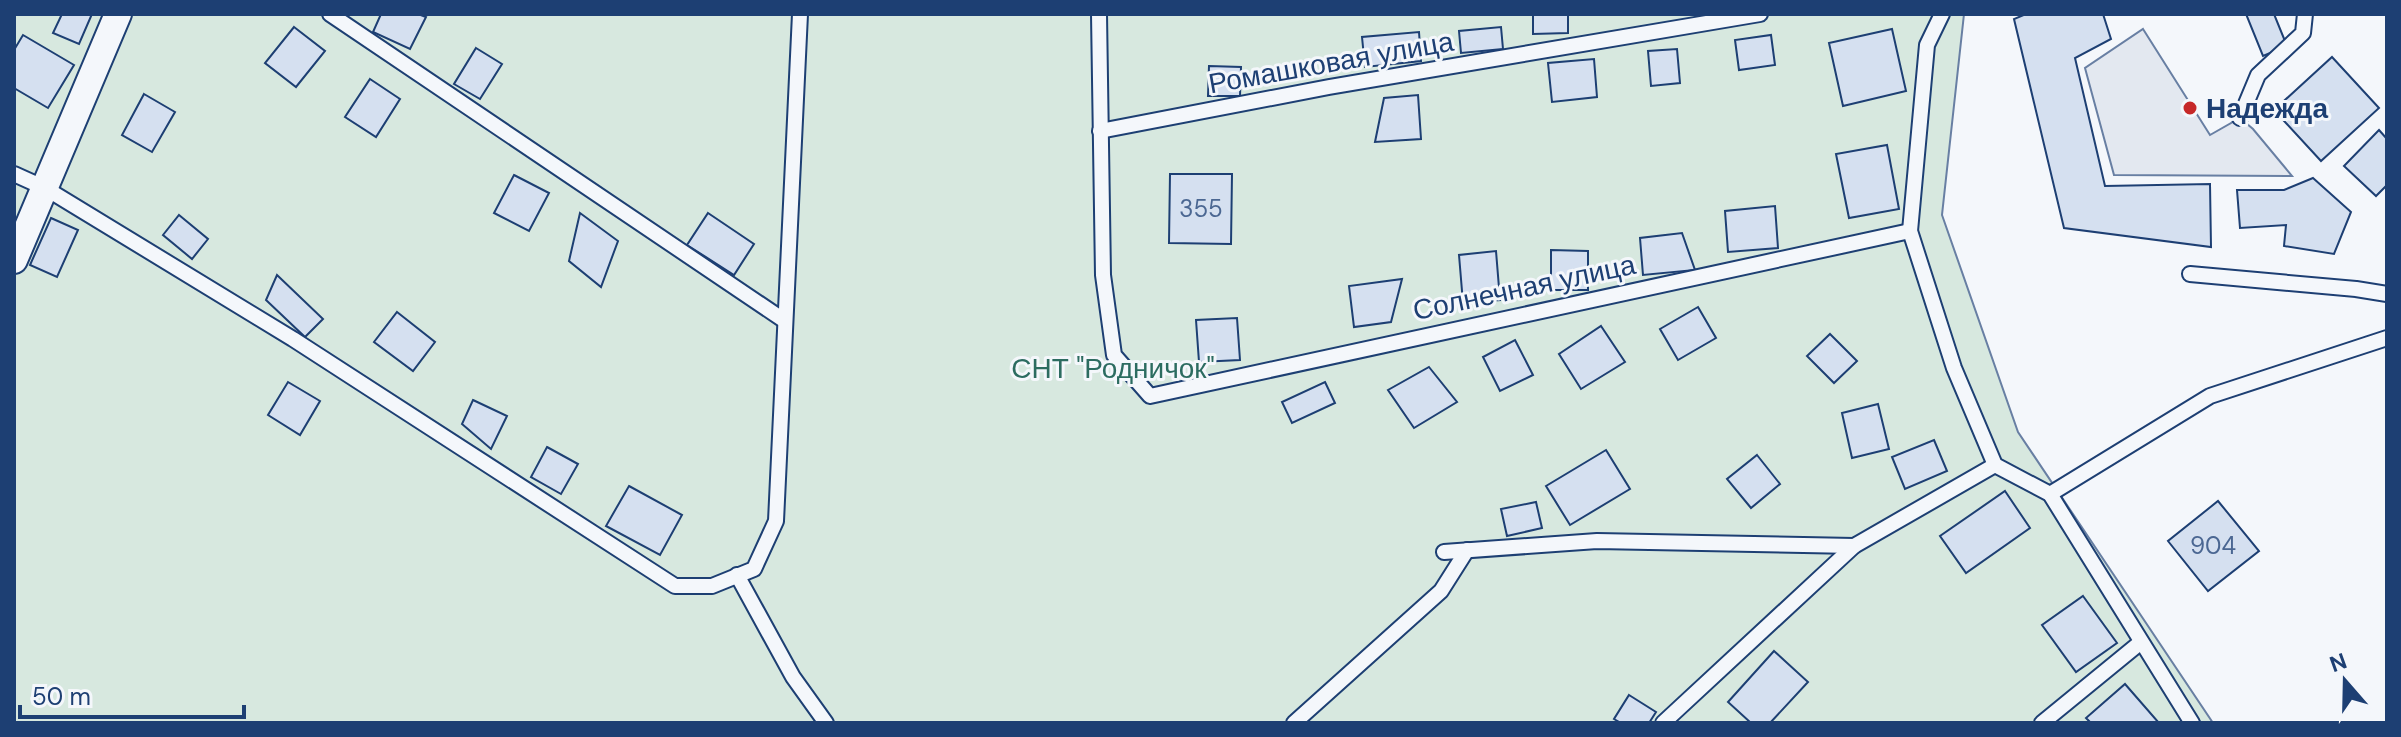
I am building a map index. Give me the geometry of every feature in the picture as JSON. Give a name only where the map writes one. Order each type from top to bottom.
[{"type":"street","points":[[14,260],[118,14]]},
{"type":"lane","points":[[330,14],[785,321]]},
{"type":"lane","points":[[14,174],[45,188],[293,339],[675,586],[712,586],[754,569],[776,521],[800,14]]},
{"type":"lane","points":[[1099,14],[1100,131]]},
{"type":"lane","name":"Ромашковая улица","points":[[1100,131],[1329,87],[1760,14]]},
{"type":"lane","points":[[1942,14],[1927,45],[1910,231],[1954,368],[1995,465],[2050,494],[2192,723]]},
{"type":"lane","points":[[2240,118],[2258,75],[2303,33],[2305,14]]},
{"type":"lane","name":"Солнечная улица","points":[[1100,131],[1103,275],[1114,355],[1150,396],[1910,231]]},
{"type":"lane","points":[[2190,274],[2387,294]]},
{"type":"lane","points":[[2050,494],[2210,396],[2387,338]]},
{"type":"lane","points":[[1663,723],[1854,546],[1995,465]]},
{"type":"lane","points":[[1444,552],[1597,541],[1854,546]]},
{"type":"lane","points":[[1294,723],[1441,591],[1467,550]]},
{"type":"lane","points":[[737,575],[793,677],[826,723]]},
{"type":"lane","points":[[2042,723],[2141,642]]},
{"type":"green space","name":"СНТ \"Родничок\"","points":[[14,14],[1964,14],[1942,215],[2018,432],[2213,723],[14,723]]},
{"type":"shaded area","points":[[2143,29],[2210,135],[2240,118],[2292,176],[2114,175],[2085,68]]},
{"type":"building","points":[[62,14],[92,14],[79,44],[53,33]]},
{"type":"building","points":[[381,14],[418,14],[426,17],[410,49],[373,32]]},
{"type":"building","points":[[1533,14],[1568,14],[1568,33],[1533,34]]},
{"type":"building","points":[[2026,14],[2103,14],[2111,39],[2075,58],[2105,186],[2210,184],[2211,247],[2064,228],[2014,19]]},
{"type":"building","points":[[2246,14],[2274,14],[2287,46],[2263,56]]},
{"type":"building","points":[[294,27],[325,51],[296,87],[265,63]]},
{"type":"building","points":[[1501,27],[1503,49],[1461,53],[1459,31]]},
{"type":"building","points":[[1892,29],[1906,91],[1843,106],[1829,43]]},
{"type":"building","points":[[1419,32],[1421,61],[1365,67],[1362,37]]},
{"type":"building","points":[[23,35],[74,65],[48,108],[14,88],[14,50]]},
{"type":"building","points":[[1771,35],[1775,65],[1739,70],[1735,40]]},
{"type":"building","points":[[476,48],[502,64],[480,99],[454,84]]},
{"type":"building","points":[[1677,49],[1680,83],[1651,86],[1648,51]]},
{"type":"building","points":[[2332,57],[2379,108],[2321,161],[2274,110]]},
{"type":"building","points":[[1594,59],[1597,97],[1552,102],[1548,63]]},
{"type":"building","points":[[1209,66],[1241,67],[1240,96],[1208,96]]},
{"type":"building","points":[[370,79],[400,99],[376,137],[345,117]]},
{"type":"building","points":[[144,94],[175,112],[152,152],[122,135]]},
{"type":"building","points":[[1418,95],[1421,139],[1375,142],[1384,98]]},
{"type":"building","points":[[2379,130],[2387,139],[2387,185],[2376,196],[2344,166]]},
{"type":"building","points":[[1887,145],[1899,209],[1849,218],[1836,154]]},
{"type":"building","points":[[1170,174],[1232,174],[1231,244],[1169,243]]},
{"type":"building","points":[[514,175],[549,193],[529,231],[494,213]]},
{"type":"building","points":[[2313,178],[2351,212],[2334,254],[2284,246],[2286,225],[2240,228],[2237,190],[2284,190]]},
{"type":"building","points":[[1775,206],[1778,248],[1728,252],[1725,211]]},
{"type":"building","points":[[580,213],[618,241],[601,287],[569,261]]},
{"type":"building","points":[[708,213],[754,244],[734,275],[687,245]]},
{"type":"building","points":[[179,215],[208,239],[192,259],[163,235]]},
{"type":"building","points":[[51,218],[78,230],[57,277],[30,265]]},
{"type":"building","points":[[1682,233],[1695,270],[1643,275],[1640,238]]},
{"type":"building","points":[[1551,250],[1588,251],[1588,290],[1551,290]]},
{"type":"building","points":[[1496,251],[1500,300],[1463,303],[1459,255]]},
{"type":"building","points":[[277,275],[323,319],[305,337],[266,300]]},
{"type":"building","points":[[1402,279],[1391,322],[1354,327],[1349,286]]},
{"type":"building","points":[[1698,307],[1716,338],[1678,360],[1660,329]]},
{"type":"building","points":[[397,312],[435,342],[413,371],[374,342]]},
{"type":"building","points":[[1237,318],[1240,360],[1199,362],[1196,320]]},
{"type":"building","points":[[1601,326],[1625,362],[1581,389],[1559,354]]},
{"type":"building","points":[[1830,334],[1857,361],[1834,383],[1807,356]]},
{"type":"building","points":[[1515,340],[1533,375],[1500,391],[1483,357]]},
{"type":"building","points":[[1429,367],[1457,402],[1414,428],[1388,390]]},
{"type":"building","points":[[288,382],[320,401],[300,435],[268,415]]},
{"type":"building","points":[[1325,382],[1335,403],[1292,423],[1282,402]]},
{"type":"building","points":[[473,400],[507,416],[491,449],[462,424]]},
{"type":"building","points":[[1878,404],[1889,449],[1852,458],[1842,413]]},
{"type":"building","points":[[1934,440],[1947,471],[1905,489],[1892,457]]},
{"type":"building","points":[[547,447],[578,464],[561,494],[531,477]]},
{"type":"building","points":[[1606,450],[1630,489],[1570,525],[1546,486]]},
{"type":"building","points":[[1757,455],[1780,484],[1751,508],[1727,479]]},
{"type":"building","points":[[629,486],[682,515],[660,555],[606,526]]},
{"type":"building","points":[[2005,491],[2030,528],[1966,573],[1940,536]]},
{"type":"building","points":[[2218,501],[2259,551],[2208,591],[2168,541]]},
{"type":"building","points":[[1536,502],[1542,528],[1507,536],[1501,509]]},
{"type":"building","points":[[2083,596],[2117,643],[2076,672],[2042,625]]},
{"type":"building","points":[[1774,651],[1808,682],[1770,723],[1751,723],[1728,702]]},
{"type":"building","points":[[2125,684],[2159,723],[2091,723],[2086,718]]},
{"type":"building","points":[[1629,695],[1656,712],[1649,723],[1621,723],[1614,719]]},
{"type":"place","name":"Надежда","points":[[2190,108]]}]
